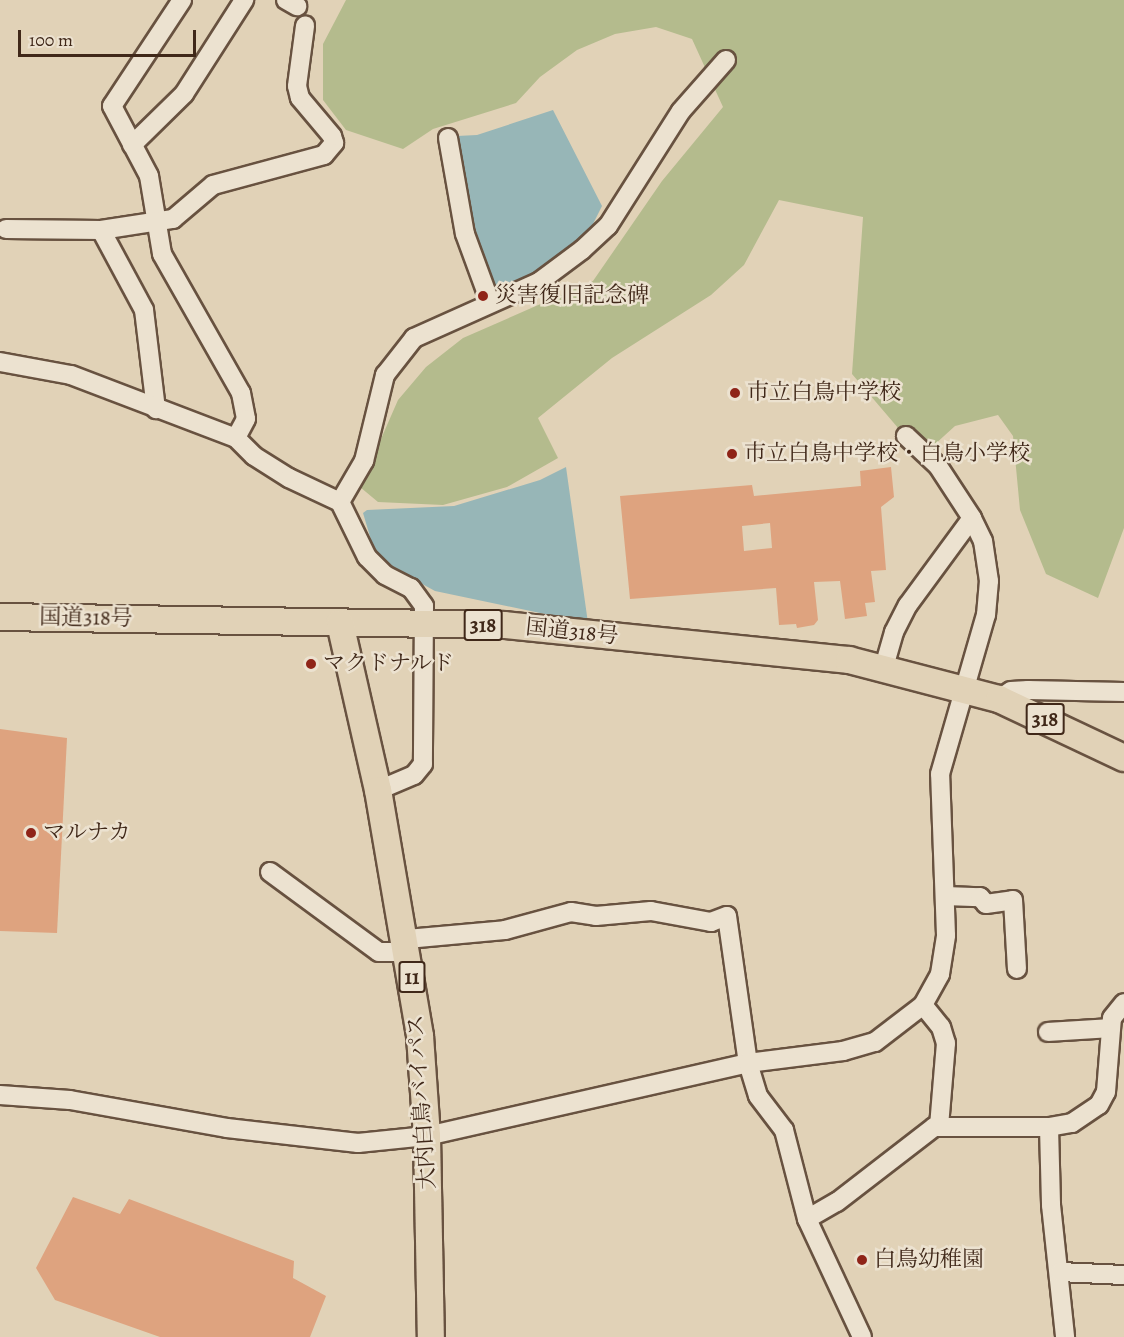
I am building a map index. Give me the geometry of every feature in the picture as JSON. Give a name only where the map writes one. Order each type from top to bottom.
[{"type":"highway","name":"国道318号","points":[[0,616],[599,628],[885,667],[999,699],[1124,758]]},
{"type":"highway","name":"大内白鳥バイパス","points":[[340,623],[378,790],[408,946],[428,1136],[431,1337]]},
{"type":"street","points":[[182,0],[112,106],[149,176],[162,254],[241,393],[246,419],[236,438]]},
{"type":"street","points":[[132,145],[184,94],[244,0]]},
{"type":"street","points":[[6,229],[101,230],[158,221],[179,215],[213,185],[313,161],[331,149],[332,136],[298,94],[305,26]]},
{"type":"street","points":[[340,502],[364,460],[385,375],[414,338],[435,326],[539,282],[608,226],[681,111],[726,60]]},
{"type":"street","points":[[448,138],[465,234],[490,302]]},
{"type":"street","points":[[101,230],[144,310],[156,409]]},
{"type":"street","points":[[0,362],[30,364],[71,375],[236,438],[280,472],[340,502],[367,557],[421,597],[423,764],[414,775],[378,790]]},
{"type":"street","points":[[0,1095],[70,1100],[321,1141],[358,1143],[428,1136],[748,1063],[843,1051],[875,1042],[923,1005],[940,974],[946,935],[940,774],[962,688],[986,615],[989,581],[984,541],[972,518],[938,466],[906,436]]},
{"type":"street","points":[[885,667],[894,632],[908,605],[972,518]]},
{"type":"street","points":[[999,699],[1011,692],[1028,690],[1124,692]]},
{"type":"street","points":[[270,872],[380,952],[505,930],[571,912],[596,916],[651,911],[711,921],[727,916],[748,1063],[758,1096],[784,1130],[807,1219],[862,1337]]},
{"type":"street","points":[[945,896],[980,897],[987,904],[1012,900],[1017,969]]},
{"type":"street","points":[[807,1219],[837,1202],[920,1134],[939,1126],[1049,1127],[1072,1123],[1099,1105],[1106,1092],[1112,1018],[1124,1003]]},
{"type":"street","points":[[923,1005],[941,1027],[946,1043],[939,1126]]},
{"type":"street","points":[[1048,1032],[1111,1028]]},
{"type":"street","points":[[1049,1127],[1050,1205],[1060,1272],[1065,1337]]},
{"type":"street","points":[[1060,1272],[1124,1275]]},
{"type":"green space","points":[[346,0],[1124,0],[1124,528],[1098,598],[1046,574],[1020,510],[1013,436],[998,415],[955,426],[922,456],[852,374],[863,217],[779,200],[744,265],[711,295],[612,358],[538,418],[558,458],[507,487],[443,505],[378,502],[360,487],[398,400],[426,367],[463,338],[593,281],[662,181],[723,107],[692,39],[656,27],[615,34],[577,50],[540,77],[516,103],[433,129],[403,149],[346,130],[323,100],[323,44]]},
{"type":"water","points":[[553,110],[602,206],[589,232],[570,250],[498,294],[483,261],[468,211],[457,136],[477,135]]},
{"type":"water","points":[[566,467],[588,623],[435,591],[382,562],[374,550],[363,513],[367,510],[454,506],[540,480]]},
{"type":"building","points":[[891,467],[894,497],[881,507],[886,570],[871,571],[875,602],[865,603],[867,616],[845,619],[840,581],[814,582],[818,620],[814,625],[797,628],[796,624],[779,625],[776,588],[630,599],[620,496],[752,485],[754,496],[861,486],[860,471]],"holes":[[[770,523],[772,548],[744,551],[742,526]]]},
{"type":"building","name":"マルナカ","points":[[0,729],[67,738],[57,933],[0,931]]},
{"type":"building","points":[[73,1197],[120,1214],[129,1199],[294,1261],[293,1278],[326,1296],[310,1337],[160,1337],[55,1300],[36,1268]]},
{"type":"place","name":"災害復旧記念碑","points":[[483,296]]},
{"type":"place","name":"市立白鳥中学校","points":[[735,393]]},
{"type":"place","name":"市立白鳥中学校・白鳥小学校","points":[[732,454]]},
{"type":"place","name":"マクドナルド","points":[[311,664]]},
{"type":"place","name":"マルナカ","points":[[31,833]]},
{"type":"place","name":"白鳥幼稚園","points":[[862,1260]]}]
